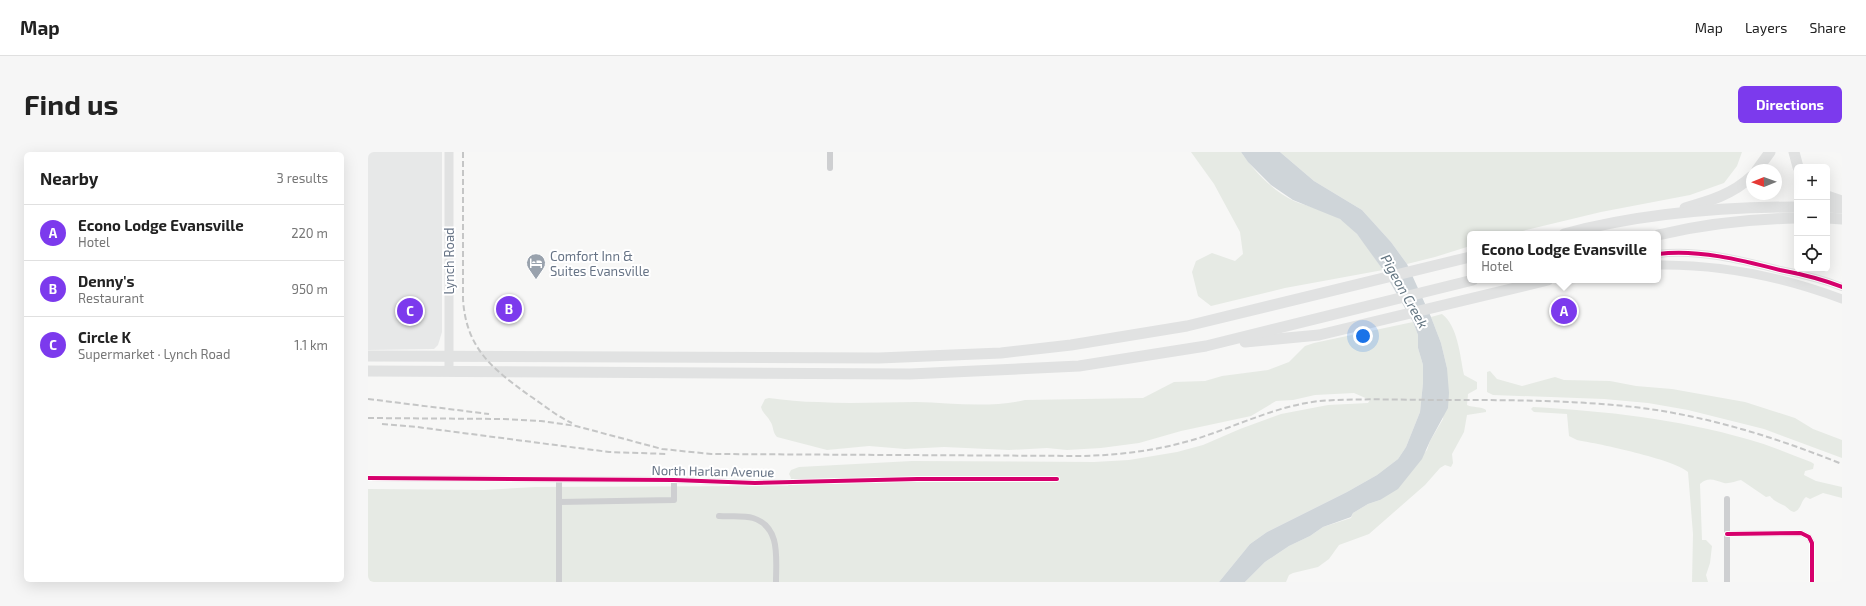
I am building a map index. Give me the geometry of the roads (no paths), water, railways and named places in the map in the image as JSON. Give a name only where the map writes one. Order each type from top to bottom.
[{"type":"highway","points":[[1761,164],[1770,152]]},
{"type":"highway","points":[[1794,152],[1797,164]]},
{"type":"highway","points":[[1651,216],[1716,199],[1731,192],[1746,181]]},
{"type":"highway","points":[[1830,197],[1842,201]]},
{"type":"highway","points":[[1577,231],[1651,216],[1729,209],[1794,207]]},
{"type":"highway","points":[[1830,207],[1842,208]]},
{"type":"highway","points":[[1661,234],[1727,223],[1762,219],[1794,218]]},
{"type":"highway","points":[[1830,218],[1842,219]]},
{"type":"highway","points":[[368,356],[879,358],[980,354],[1071,345],[1159,331],[1226,317],[1467,258]]},
{"type":"highway","points":[[1206,346],[1467,281]]},
{"type":"highway","points":[[368,371],[910,374],[1079,366],[1206,346],[1320,335],[1536,283]]},
{"type":"main road","name":"Lynch Road","points":[[449,152],[449,371]]},
{"type":"main road","points":[[1661,265],[1696,266],[1748,273],[1794,283],[1842,299]]},
{"type":"street","points":[[830,152],[830,168]]},
{"type":"street","points":[[1661,254],[1692,254],[1740,260],[1842,286]]},
{"type":"street","name":"North Harlan Avenue","points":[[368,478],[674,480],[755,483],[917,479],[1057,479]]},
{"type":"street","points":[[559,480],[559,582]]},
{"type":"street","points":[[559,502],[674,500],[674,480]]},
{"type":"street","points":[[1727,499],[1727,582]]},
{"type":"street","points":[[719,516],[752,518],[770,528],[775,540],[776,582]]},
{"type":"street","points":[[1727,534],[1801,533],[1807,536],[1812,543],[1812,582]]},
{"type":"water","name":"Pigeon Creek","points":[[1241,152],[1280,152],[1314,181],[1362,210],[1391,242],[1407,264],[1441,343],[1447,368],[1449,393],[1448,408],[1422,459],[1398,489],[1380,500],[1368,504],[1353,513],[1351,517],[1323,527],[1310,536],[1289,546],[1265,562],[1245,582],[1219,582],[1250,544],[1267,532],[1347,492],[1377,475],[1398,459],[1406,447],[1420,412],[1423,383],[1423,365],[1418,348],[1418,335],[1413,322],[1383,270],[1357,234],[1340,219],[1293,200],[1271,185],[1248,162]]},
{"type":"railway","points":[[463,152],[463,299],[465,316],[470,331],[476,345],[493,367],[530,396],[572,423]]},
{"type":"railway","points":[[368,399],[489,414]]},
{"type":"railway","points":[[368,418],[502,419],[541,421],[576,426],[662,449],[711,454],[1082,456],[1127,453],[1170,446],[1199,438],[1273,411],[1303,403],[1319,401],[1367,399],[1544,401],[1618,405],[1693,417],[1768,437],[1842,464]]},
{"type":"railway","points":[[382,424],[417,427],[609,452],[668,454]]},
{"type":"place","name":"Comfort Inn & Suites Evansville","points":[[536,280]]},
{"type":"place","name":"Denny's","points":[[509,309]]},
{"type":"place","name":"Circle K","points":[[410,311]]},
{"type":"place","name":"Econo Lodge Evansville","points":[[1564,311]]}]
